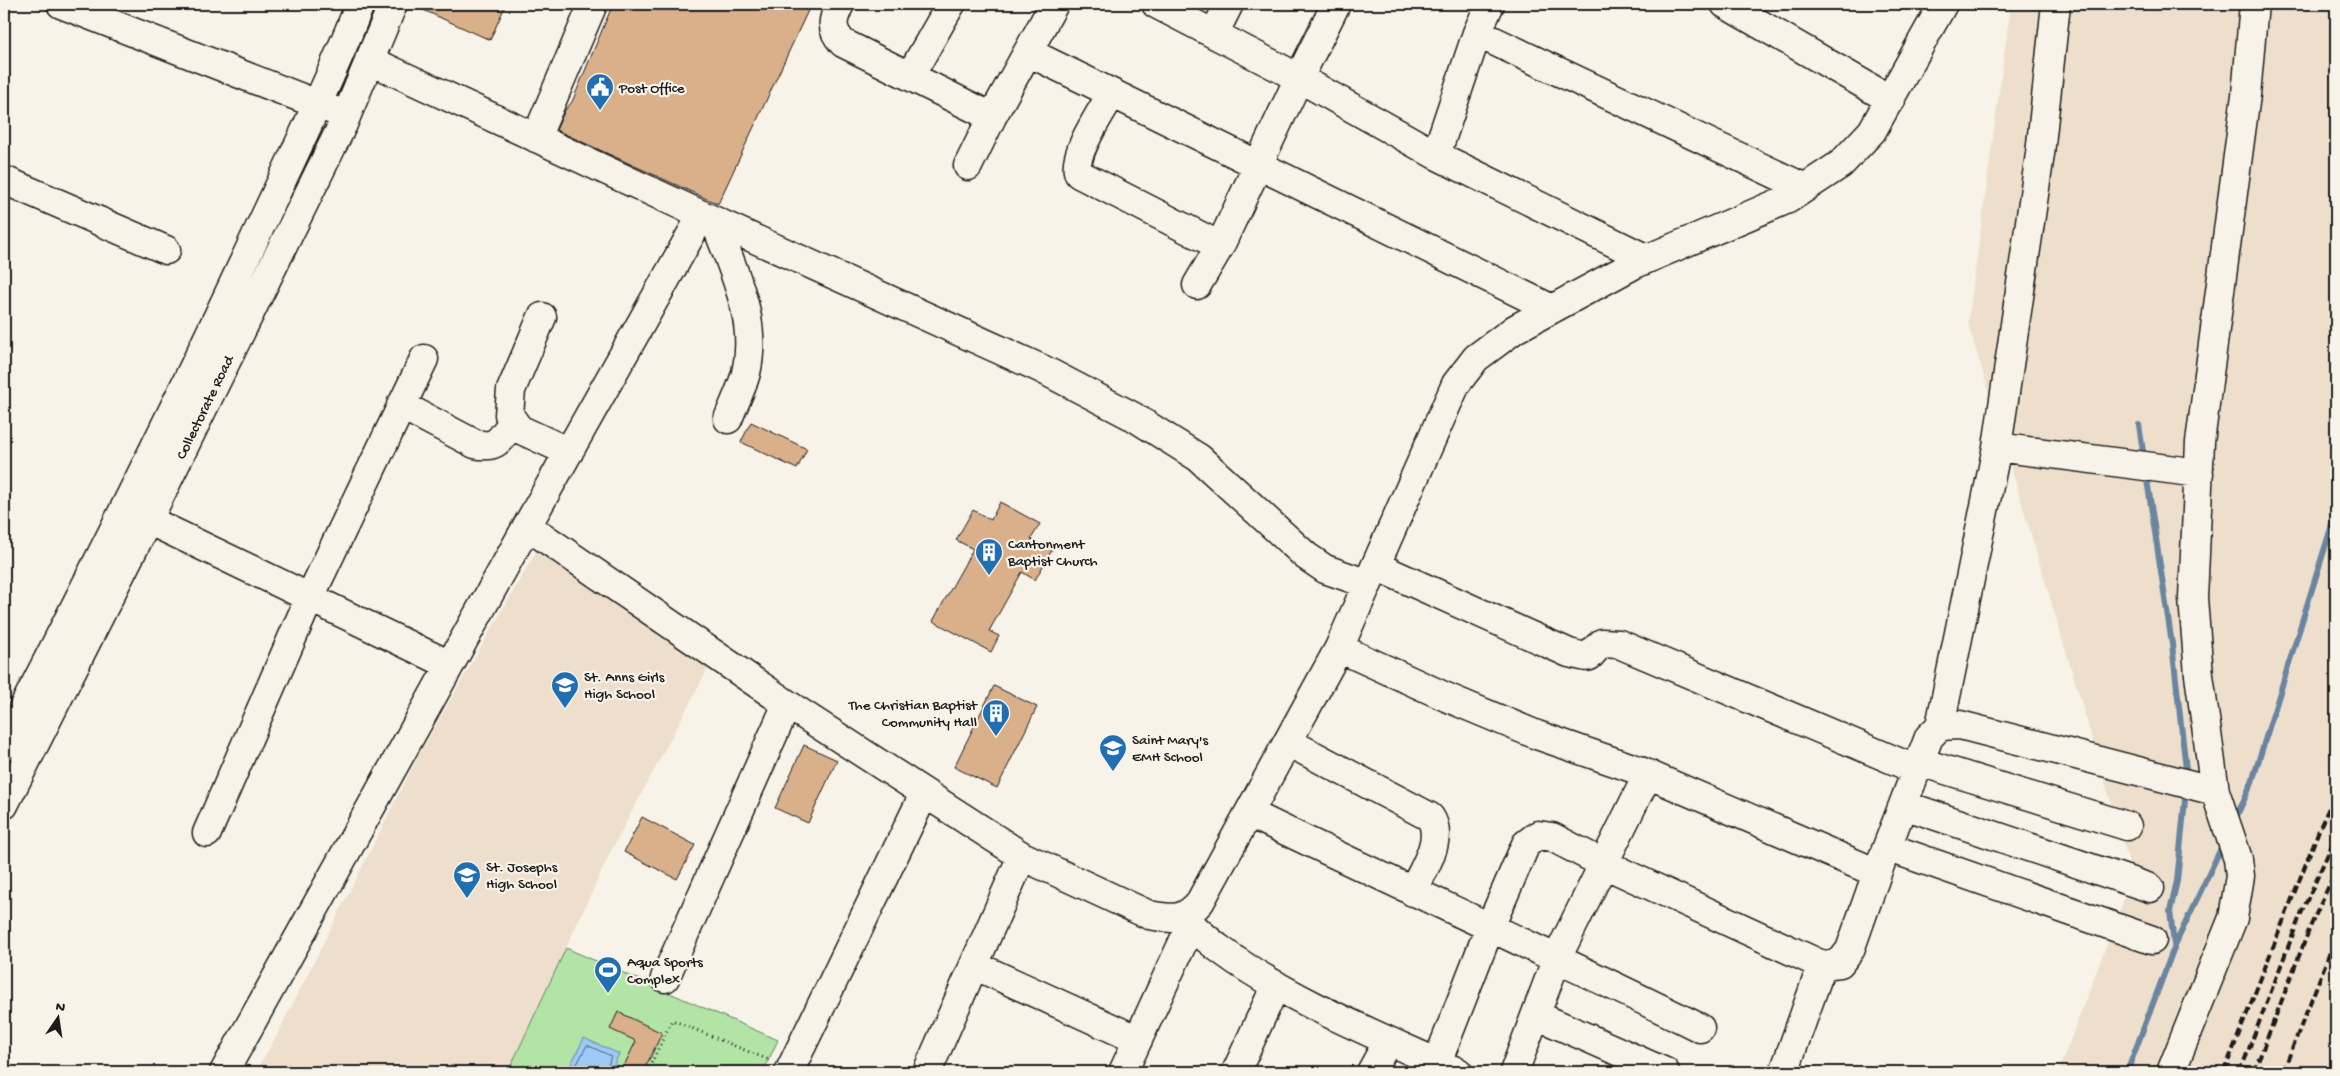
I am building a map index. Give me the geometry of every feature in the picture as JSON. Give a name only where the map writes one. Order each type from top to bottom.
[{"type":"street","points":[[62,4],[318,103],[346,117]]},
{"type":"street","name":"Collectorate Road","points":[[4,745],[125,510],[318,103],[360,4]]},
{"type":"street","name":"Collectorate Road","points":[[4,805],[148,520],[346,117],[393,4]]},
{"type":"street","points":[[536,138],[593,4]]},
{"type":"street","points":[[840,4],[834,16],[833,26],[835,35],[843,43],[992,117]]},
{"type":"street","points":[[910,76],[951,4]]},
{"type":"street","points":[[968,166],[992,117],[1054,4]]},
{"type":"street","points":[[1156,4],[1299,78],[1436,155],[1647,259]]},
{"type":"street","points":[[1214,34],[1229,4]]},
{"type":"street","points":[[1196,285],[1220,246],[1336,4]]},
{"type":"street","points":[[1436,155],[1477,33],[1490,4]]},
{"type":"street","points":[[1725,4],[1891,100]]},
{"type":"street","points":[[1123,1072],[1187,921],[1200,902],[1338,648],[1456,384],[1476,358],[1515,329],[1647,259],[1788,199],[1841,164],[1872,131],[1891,100],[1942,4]]},
{"type":"street","points":[[527,526],[787,704],[1022,856],[1149,915],[1187,921],[1221,950],[1276,985],[1388,1041],[1447,1067],[1490,927],[1526,844],[1538,835],[1552,837],[1604,864],[1822,965],[1840,963],[1846,957],[1929,737],[1940,726],[1997,447],[2040,154],[2056,4]]},
{"type":"street","points":[[2171,1072],[2233,918],[2240,876],[2234,848],[2213,798],[2192,598],[2200,442],[2246,95],[2254,4]]},
{"type":"street","points":[[1477,33],[1805,188]]},
{"type":"street","points":[[1028,52],[1552,308]]},
{"type":"street","points":[[370,60],[709,218],[1042,369],[1134,417],[1199,458],[1306,556],[1325,569],[1372,575],[1568,653],[1587,658],[1593,655],[1602,643],[1619,644],[1919,766],[2127,826]]},
{"type":"street","points":[[1112,93],[1079,154],[1076,169],[1079,174],[1220,246]]},
{"type":"street","points":[[4,180],[166,250]]},
{"type":"street","points":[[709,218],[743,299],[750,328],[750,349],[746,374],[728,419]]},
{"type":"street","points":[[224,1072],[398,776],[450,665],[482,627],[527,526],[568,452],[709,218]]},
{"type":"street","points":[[542,317],[511,390],[508,406],[509,415],[512,423],[519,429],[568,452]]},
{"type":"street","points":[[207,833],[310,597],[424,358]]},
{"type":"street","points":[[401,405],[475,444],[487,446],[497,442],[512,423]]},
{"type":"street","points":[[1997,447],[2199,473]]},
{"type":"street","points":[[148,520],[450,665]]},
{"type":"street","points":[[1338,648],[1429,690],[1537,735],[1648,774],[1877,873]]},
{"type":"street","points":[[665,978],[787,704]]},
{"type":"street","points":[[1940,726],[1960,725],[2173,780],[2213,798]]},
{"type":"street","points":[[1288,742],[1430,817],[1436,831],[1435,842],[1412,892]]},
{"type":"street","points":[[1514,1072],[1557,958],[1648,774]]},
{"type":"street","points":[[789,1071],[924,794]]},
{"type":"street","points":[[1904,805],[2150,888]]},
{"type":"street","points":[[1249,813],[1412,892],[1557,958],[1700,1028]]},
{"type":"street","points":[[1887,847],[2152,940]]},
{"type":"street","points":[[927,1072],[1022,856]]},
{"type":"street","points":[[974,965],[1138,1040]]},
{"type":"street","points":[[1784,1072],[1822,965]]},
{"type":"street","points":[[1236,1072],[1276,985]]},
{"type":"street","points":[[1536,1015],[1665,1072]]},
{"type":"street","points":[[1371,1072],[1388,1041]]},
{"type":"path","points":[[647,1072],[672,1020],[789,1071]]},
{"type":"shaded area","points":[[2011,4],[2336,4],[2336,1072],[2058,1072],[2133,876],[1968,323]]},
{"type":"shaded area","points":[[537,550],[711,663],[611,851],[508,1072],[255,1072],[276,1037],[418,756]]},
{"type":"green space","name":"Aqua Sports Complex","points":[[566,948],[778,1040],[763,1072],[508,1072]]},
{"type":"water","points":[[584,1038],[619,1054],[610,1072],[567,1072]]},
{"type":"building","points":[[410,4],[506,4],[490,40]]},
{"type":"building","points":[[613,4],[811,4],[718,204],[556,130],[565,110],[572,102]]},
{"type":"building","points":[[751,422],[807,449],[797,469],[741,442]]},
{"type":"building","name":"Cantonment Baptist Church","points":[[1000,502],[1040,524],[1031,539],[1052,550],[1035,580],[1022,572],[989,631],[999,636],[991,652],[933,621],[973,549],[956,540],[973,510],[991,520]]},
{"type":"building","name":"The Christian Baptist Community Hall","points":[[994,686],[1037,707],[997,788],[954,767]]},
{"type":"building","points":[[804,745],[837,760],[808,823],[775,808]]},
{"type":"building","points":[[642,817],[695,845],[677,879],[624,852]]},
{"type":"building","points":[[618,1012],[662,1033],[643,1072],[621,1072],[636,1041],[610,1029]]},
{"type":"waterway","points":[[2139,425],[2144,458]]},
{"type":"waterway","points":[[2146,473],[2172,644],[2187,778]]},
{"type":"waterway","points":[[2234,822],[2252,782],[2336,512]]},
{"type":"waterway","points":[[2174,944],[2170,911],[2177,881],[2186,790]]},
{"type":"waterway","points":[[2127,1072],[2175,945],[2224,842]]},
{"type":"railway","points":[[2224,1072],[2321,825],[2336,793]]},
{"type":"railway","points":[[2240,1072],[2300,916],[2336,836]]},
{"type":"railway","points":[[2254,1072],[2311,925],[2336,870]]},
{"type":"railway","points":[[2283,1072],[2336,937]]},
{"type":"railway","points":[[2331,1072],[2336,1060]]},
{"type":"place","name":"Post Office","points":[[600,111]]},
{"type":"place","name":"Cantonment Baptist Church","points":[[989,576]]},
{"type":"place","name":"St. Anns Girls High School","points":[[565,709]]},
{"type":"place","name":"The Christian Baptist Community Hall","points":[[996,737]]},
{"type":"place","name":"Saint Mary's EMH School","points":[[1113,772]]},
{"type":"place","name":"St. Josephs High School","points":[[467,899]]},
{"type":"place","name":"Aqua Sports Complex","points":[[608,994]]}]
